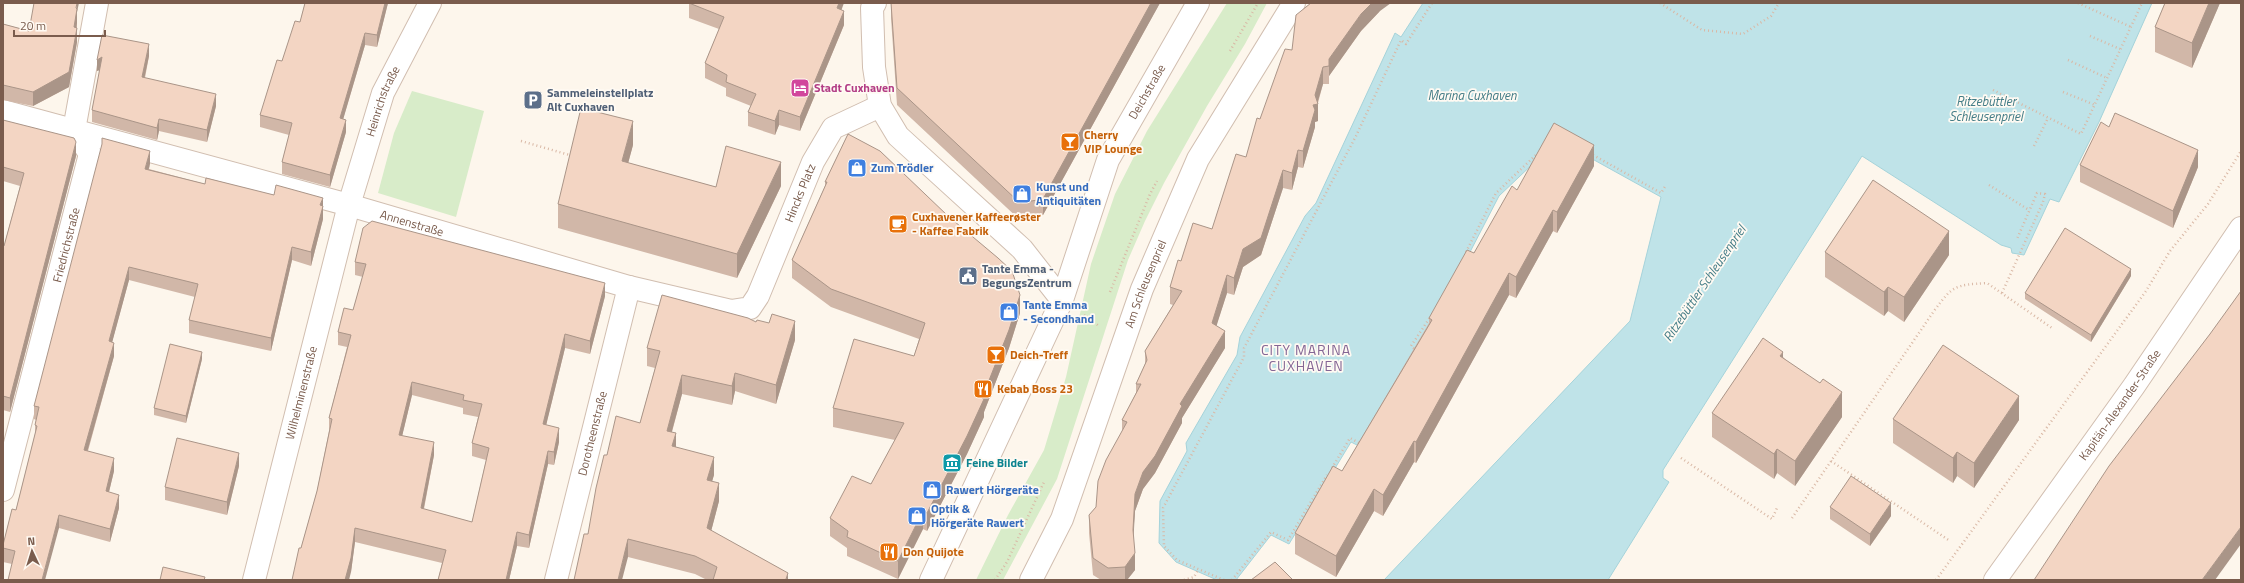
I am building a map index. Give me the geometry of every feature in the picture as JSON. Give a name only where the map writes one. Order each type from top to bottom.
[{"type":"street","points":[[74,130],[97,3]]},
{"type":"street","name":"Heinrichstraße","points":[[349,205],[383,92],[430,3]]},
{"type":"street","points":[[875,3],[872,8],[874,67],[880,106],[898,136],[1022,249],[1062,300]]},
{"type":"street","name":"Deichstraße","points":[[931,580],[1062,300],[1108,160],[1198,3]]},
{"type":"street","name":"Am Schleusenpriel","points":[[1031,580],[1062,519],[1142,290],[1198,159],[1294,3]]},
{"type":"street","name":"Hincks Platz","points":[[750,308],[758,296],[813,162],[833,128],[880,106]]},
{"type":"street","name":"Annenstraße","points":[[3,111],[349,205],[629,287],[731,311],[750,308]]},
{"type":"street","name":"Friedrichstraße","points":[[3,490],[90,154],[74,130]]},
{"type":"street","name":"Wilhelminenstraße","points":[[254,580],[349,205]]},
{"type":"street","name":"Kapitän-Alexander-Straße","points":[[1995,580],[2134,386],[2241,228]]},
{"type":"street","name":"Dorotheenstraße","points":[[556,580],[629,287]]},
{"type":"path","points":[[1224,580],[1177,560],[1164,546],[1163,508],[1244,357],[1244,348],[1356,136],[1401,40],[1406,44],[1432,3]]},
{"type":"path","points":[[1660,3],[1702,30],[1743,34],[1771,16],[1779,3]]},
{"type":"path","points":[[2078,3],[2131,28]]},
{"type":"path","points":[[1993,90],[2081,134],[2142,3]]},
{"type":"path","points":[[2090,36],[2120,50]]},
{"type":"path","points":[[2068,60],[2107,78]]},
{"type":"path","points":[[2063,92],[2094,105]]},
{"type":"path","points":[[2034,146],[2048,118]]},
{"type":"path","points":[[521,141],[575,157]]},
{"type":"path","points":[[1464,257],[1496,193],[1540,151]]},
{"type":"path","points":[[1936,580],[2146,291],[2170,252],[2208,204],[2241,151]]},
{"type":"path","points":[[1592,154],[1661,194],[1666,184]]},
{"type":"path","points":[[1989,185],[2030,210]]},
{"type":"path","points":[[2002,293],[2043,202],[2044,194],[2037,194],[2017,239]]},
{"type":"path","points":[[1792,518],[1947,293],[1956,286],[1987,283],[2052,328]]},
{"type":"path","points":[[1414,359],[1418,352],[1411,346],[1434,312]]},
{"type":"path","points":[[1232,580],[1270,532],[1288,540],[1350,438],[1362,445],[1366,438]]},
{"type":"path","points":[[1681,458],[1772,519],[1778,508]]},
{"type":"path","points":[[1831,461],[1950,541]]},
{"type":"path","points":[[1184,580],[1194,577],[1198,570]]},
{"type":"green space","points":[[1227,3],[1267,3],[1245,44],[1207,106],[1164,183],[1145,221],[1128,260],[1057,479],[1003,580],[976,580],[1008,515],[1044,450],[1066,377],[1091,264],[1115,194],[1147,131]]},
{"type":"green space","points":[[412,91],[484,111],[456,217],[378,193],[394,133]]},
{"type":"water","points":[[1423,3],[2152,3],[2099,122],[2059,202],[2050,199],[2024,255],[2012,253],[2011,248],[2001,245],[1862,156],[1663,470],[1663,478],[1669,482],[1608,580],[1384,580],[1630,321],[1661,197],[1558,140],[1499,196],[1456,279],[1363,448],[1351,442],[1289,544],[1271,535],[1236,580],[1217,580],[1176,562],[1159,543],[1160,501],[1187,451],[1186,443],[1237,355],[1240,337],[1305,216],[1316,203],[1395,33],[1401,37]]},
{"type":"building","points":[[34,3],[77,3],[74,27],[77,28],[69,72],[33,92],[3,85],[3,24],[29,31]]},
{"type":"building","points":[[305,3],[385,3],[377,35],[365,33],[340,118],[346,120],[330,175],[282,162],[292,123],[260,115],[277,60],[282,61],[295,21],[300,22]]},
{"type":"building","points":[[689,3],[839,3],[837,8],[844,11],[800,117],[779,110],[775,121],[748,112],[756,94],[726,82],[727,75],[705,63],[724,17]]},
{"type":"building","points":[[891,3],[1151,3],[1043,199],[1020,203],[897,88]]},
{"type":"building","points":[[1311,3],[1372,3],[1361,14],[1329,59],[1329,66],[1323,67],[1315,95],[1318,104],[1313,105],[1315,110],[1303,151],[1298,150],[1292,173],[1283,170],[1261,238],[1243,249],[1234,278],[1227,275],[1212,323],[1225,331],[1180,404],[1182,406],[1155,456],[1143,472],[1135,494],[1133,530],[1135,553],[1125,567],[1108,568],[1093,558],[1089,515],[1096,507],[1098,481],[1106,460],[1127,422],[1122,420],[1141,384],[1136,384],[1147,360],[1145,351],[1182,291],[1170,287],[1178,260],[1181,261],[1193,223],[1212,229],[1236,154],[1246,157],[1257,118],[1260,119],[1285,49],[1292,50],[1296,15]]},
{"type":"building","points":[[2165,3],[2209,3],[2192,43],[2155,27]]},
{"type":"building","points":[[102,35],[149,44],[142,77],[216,94],[207,130],[159,119],[157,128],[92,110],[102,57],[97,60]]},
{"type":"building","points":[[581,108],[633,121],[622,161],[716,187],[726,146],[781,162],[737,254],[558,204]]},
{"type":"building","points":[[2115,113],[2198,150],[2173,211],[2080,165],[2101,122],[2109,127]]},
{"type":"building","points":[[3,120],[74,138],[76,142],[10,398],[3,396],[3,246],[24,173],[3,167]]},
{"type":"building","points":[[1554,123],[1594,145],[1557,212],[1553,210],[1516,277],[1509,273],[1416,442],[1414,441],[1383,495],[1374,489],[1336,556],[1295,533],[1333,466],[1342,471],[1432,320],[1429,318],[1467,250],[1474,253],[1512,186],[1517,190]]},
{"type":"building","points":[[848,134],[880,151],[948,216],[1012,271],[1020,295],[1009,330],[982,398],[984,399],[967,436],[927,513],[923,511],[898,561],[847,537],[848,531],[830,518],[852,476],[871,484],[904,423],[833,408],[854,339],[914,356],[925,323],[831,289],[792,260],[827,182],[825,182]]},
{"type":"building","points":[[102,138],[150,151],[145,169],[205,184],[206,178],[274,195],[276,185],[323,198],[320,205],[323,206],[311,252],[292,247],[271,338],[189,320],[198,284],[129,267],[109,341],[114,343],[84,450],[114,458],[106,491],[119,495],[110,529],[59,515],[42,580],[8,580],[15,551],[3,548],[3,545],[12,509],[16,510],[37,426],[35,425],[39,407],[34,406],[102,144]]},
{"type":"building","points":[[1873,180],[1949,231],[1904,297],[1888,287],[1884,292],[1825,252]]},
{"type":"building","points":[[372,221],[605,283],[590,341],[565,334],[543,424],[559,428],[554,452],[548,451],[529,535],[517,532],[506,580],[438,580],[446,550],[355,528],[351,558],[345,580],[292,580],[299,548],[301,548],[317,491],[332,419],[329,418],[351,335],[338,332],[344,308],[353,310],[366,264],[355,262],[363,228]],"holes":[[[412,382],[464,395],[463,400],[482,404],[472,443],[489,448],[472,522],[421,508],[434,442],[399,435]]]},
{"type":"building","points":[[2065,228],[2131,269],[2091,335],[2025,293]]},
{"type":"building","points":[[2241,291],[2241,527],[2202,580],[2034,580],[2109,466]]},
{"type":"building","points":[[662,295],[748,318],[756,322],[757,320],[769,323],[772,314],[795,321],[776,385],[735,373],[732,386],[682,375],[667,431],[676,433],[672,446],[714,457],[707,480],[719,483],[707,528],[788,573],[787,580],[713,580],[717,567],[695,556],[628,539],[618,580],[574,580],[584,534],[588,534],[596,488],[604,455],[607,455],[616,416],[640,423],[660,351],[647,348]]},
{"type":"building","points":[[1763,338],[1783,352],[1780,356],[1820,383],[1823,379],[1842,392],[1795,461],[1777,449],[1774,454],[1712,413]]},
{"type":"building","points":[[170,344],[202,352],[186,416],[154,408]]},
{"type":"building","points":[[1943,345],[2019,396],[1974,463],[1957,452],[1953,458],[1893,419]]},
{"type":"building","points":[[177,438],[239,453],[227,502],[165,487]]},
{"type":"building","points":[[1851,476],[1891,503],[1870,534],[1830,507]]},
{"type":"building","points":[[1275,562],[1293,580],[1251,580]]},
{"type":"building","points":[[163,567],[205,577],[204,580],[160,580]]},
{"type":"place","name":"Stadt Cuxhaven","points":[[800,88]]},
{"type":"place","name":"Sammeleinstellplatz Alt Cuxhaven","points":[[533,100]]},
{"type":"place","name":"Cherry VIP Lounge","points":[[1070,142]]},
{"type":"place","name":"Zum Trödler","points":[[857,168]]},
{"type":"place","name":"Kunst und Antiquitäten","points":[[1022,194]]},
{"type":"place","name":"Cuxhavener Kaffeerøster - Kaffee Fabrik","points":[[898,224]]},
{"type":"place","name":"Tante Emma - BegungsZentrum","points":[[968,276]]},
{"type":"place","name":"Tante Emma - Secondhand","points":[[1009,312]]},
{"type":"place","name":"Deich-Treff","points":[[996,355]]},
{"type":"place","name":"Kebab Boss 23","points":[[983,389]]},
{"type":"place","name":"Feine Bilder","points":[[952,463]]},
{"type":"place","name":"Rawert Hörgeräte","points":[[932,490]]},
{"type":"place","name":"Optik & Hörgeräte Rawert","points":[[917,516]]},
{"type":"place","name":"Don Quijote","points":[[889,552]]},
{"type":"district","name":"CITY MARINA CUXHAVEN","points":[[1306,358]]},
{"type":"water label","name":"Marina Cuxhaven","points":[[1472,95]]},
{"type":"water label","name":"Ritzebüttler Schleusenpriel","points":[[1986,108]]},
{"type":"water label","name":"Ritzebüttler Schleusenpriel","points":[[1704,283]]}]
